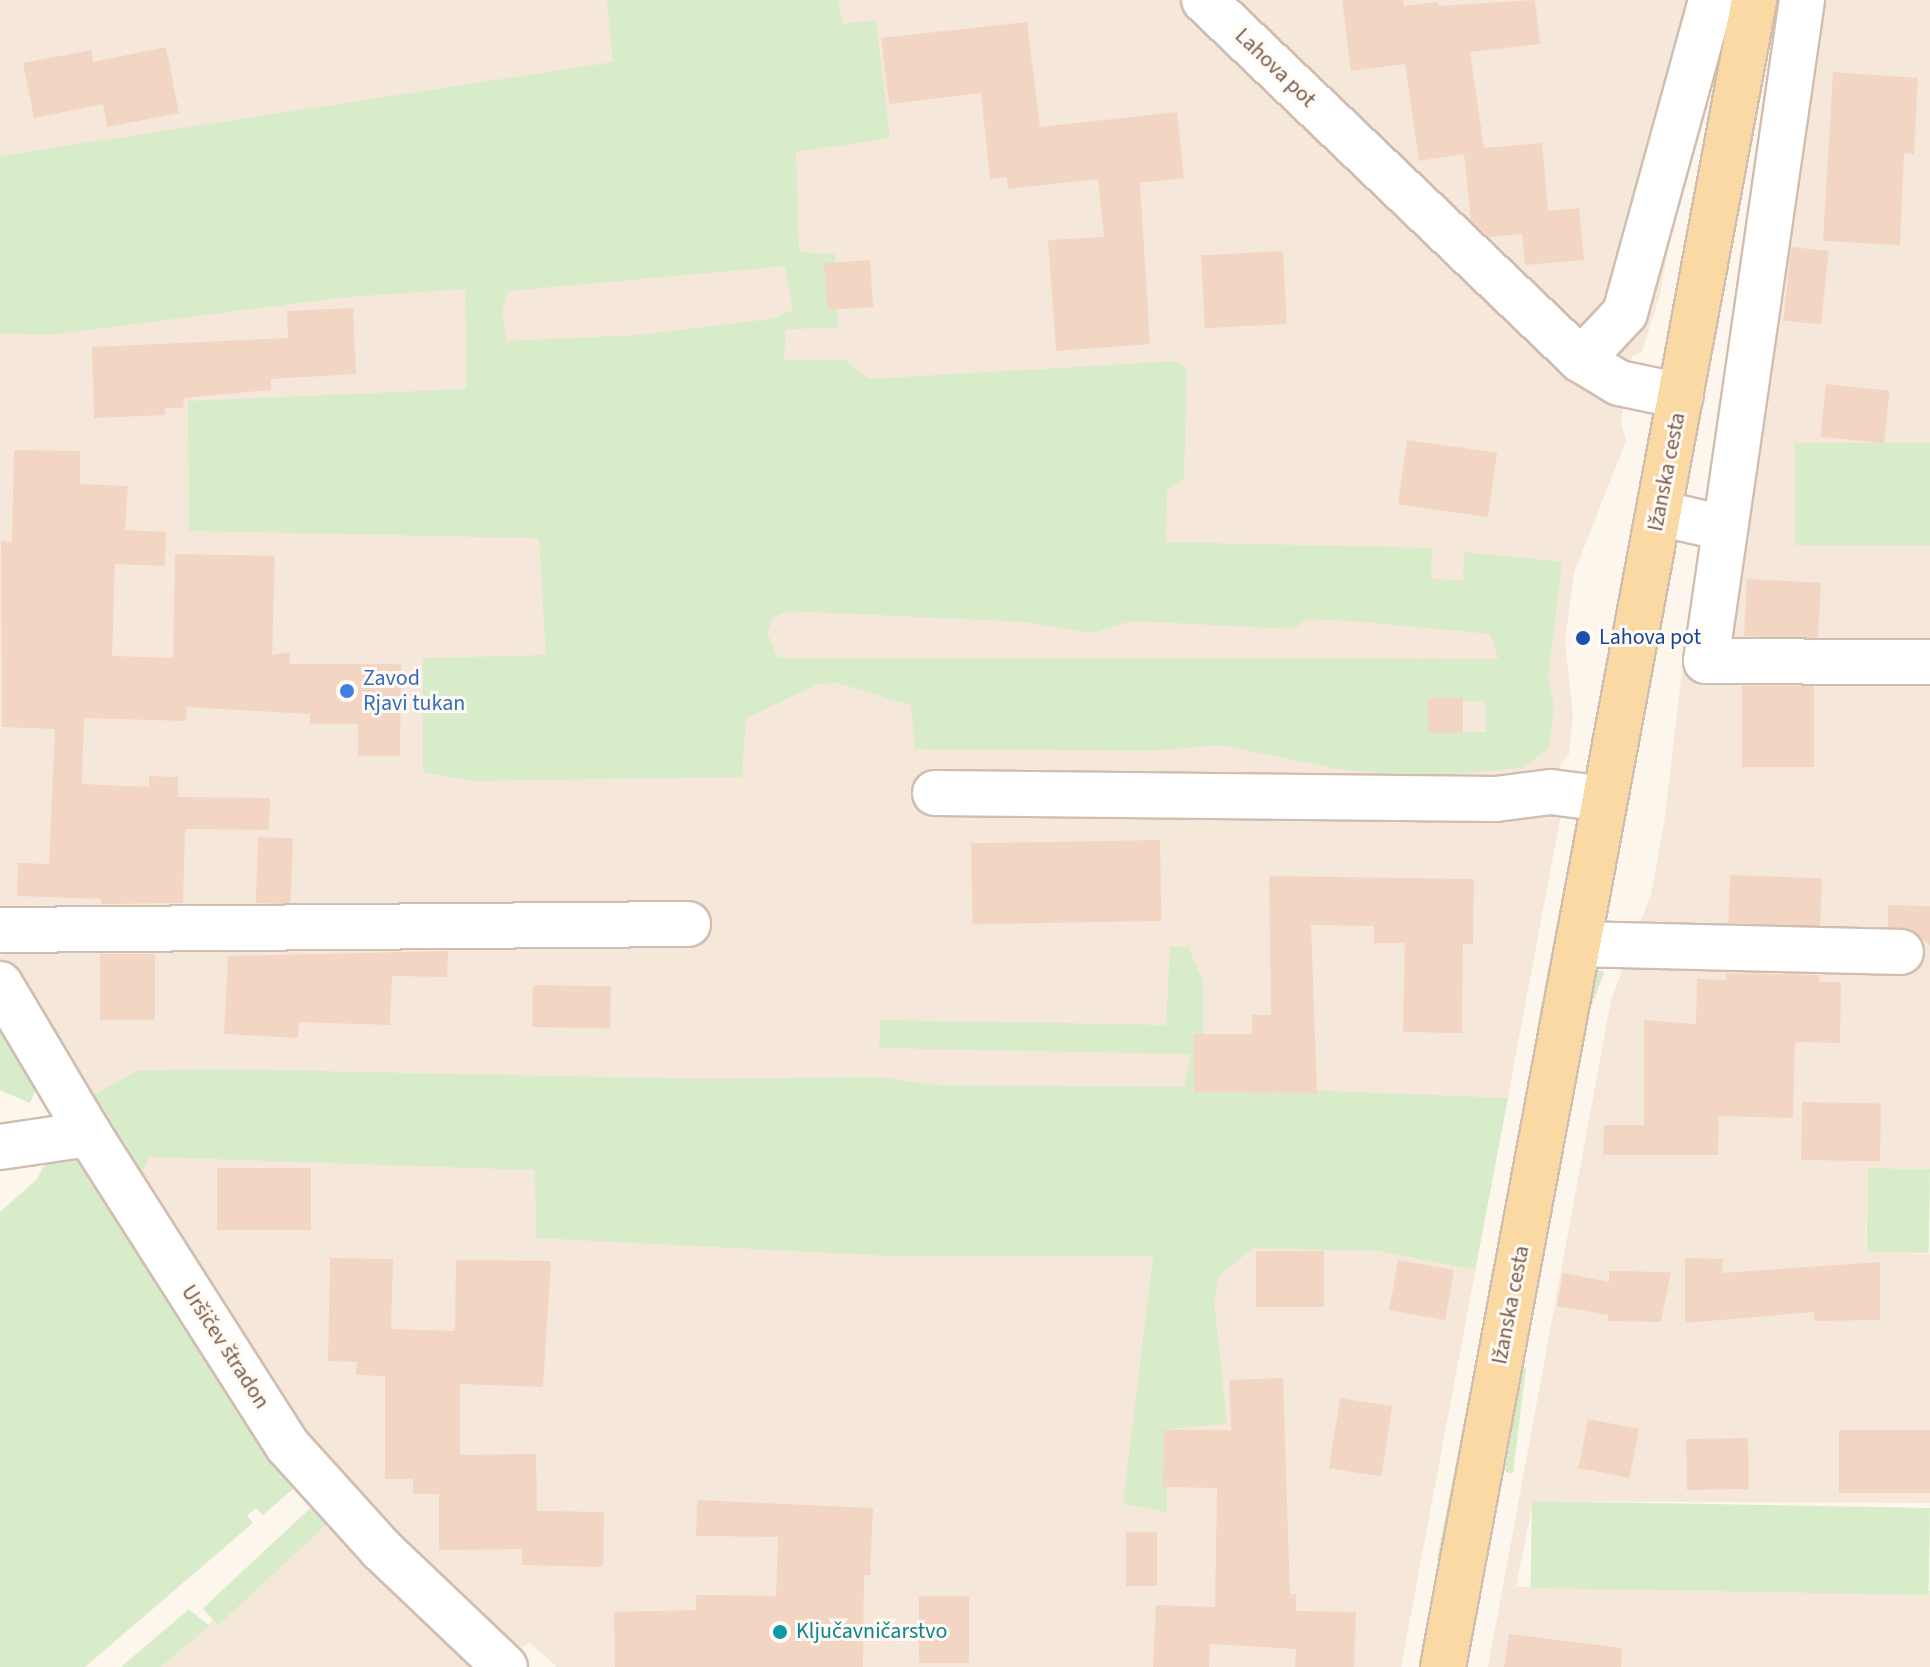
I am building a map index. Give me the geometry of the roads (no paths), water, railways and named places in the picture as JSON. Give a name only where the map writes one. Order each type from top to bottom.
[{"type":"main road","name":"Ižanska cesta","points":[[1443,1667],[1754,0]]},
{"type":"street","name":"Lahova pot","points":[[1204,0],[1581,360],[1619,383],[1681,396]]},
{"type":"street","points":[[1581,360],[1625,313],[1711,0]]},
{"type":"street","points":[[1802,0],[1706,661],[1930,662]]},
{"type":"street","points":[[1659,513],[1724,528]]},
{"type":"street","points":[[935,793],[1496,799],[1551,792],[1605,799]]},
{"type":"street","points":[[0,930],[688,924]]},
{"type":"street","points":[[1578,944],[1901,952]]},
{"type":"street","name":"Uršičev štradon","points":[[0,984],[89,1134],[288,1446],[381,1549],[505,1667]]},
{"type":"street","points":[[0,1147],[89,1134]]},
{"type":"place","name":"Lahova pot","points":[[1583,638]]},
{"type":"place","name":"Zavod Rjavi tukan","points":[[347,691]]},
{"type":"place","name":"Ključavničarstvo","points":[[780,1632]]}]
